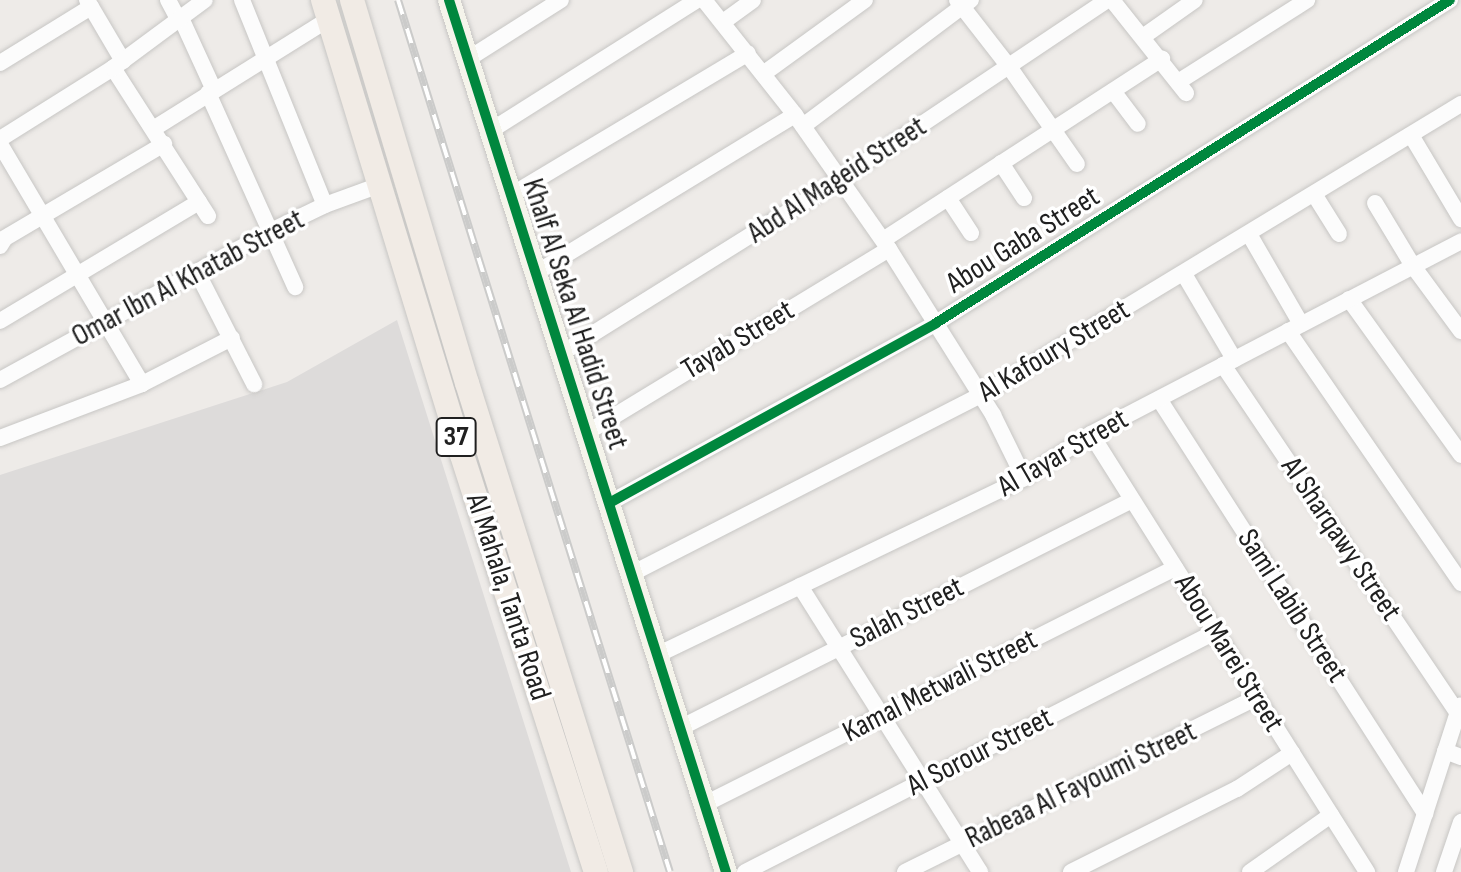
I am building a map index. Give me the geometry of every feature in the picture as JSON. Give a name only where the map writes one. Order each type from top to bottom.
[{"type":"main road","name":"Al Mahala, Tanta Road","points":[[352,0],[467,383],[621,872]]},
{"type":"main road","name":"Al Mahala, Tanta Road","points":[[326,10],[442,392],[596,872]]},
{"type":"main road","points":[[442,392],[457,393],[467,383]]},
{"type":"main road","points":[[462,455],[469,446],[487,447]]},
{"type":"street","points":[[168,0],[180,18],[295,287]]},
{"type":"street","points":[[142,384],[0,142],[118,64],[205,0]]},
{"type":"street","points":[[242,0],[325,205]]},
{"type":"street","name":"Khalf Al Seka Al Hadid Street","points":[[449,0],[611,502],[726,872]]},
{"type":"street","points":[[468,59],[561,0]]},
{"type":"street","points":[[490,131],[697,0]]},
{"type":"street","points":[[704,0],[799,121],[886,245],[981,395],[1024,478]]},
{"type":"street","points":[[723,22],[753,0]]},
{"type":"street","points":[[763,74],[865,0]]},
{"type":"street","points":[[1110,0],[1144,36],[1182,87],[1307,0]]},
{"type":"street","name":"Abd Al Mageid Street","points":[[562,353],[840,179],[1110,0]]},
{"type":"street","points":[[1144,36],[1195,0]]},
{"type":"street","name":"Abou Gaba Street","points":[[611,502],[936,323],[1450,0]]},
{"type":"street","points":[[536,273],[799,121],[964,2],[1077,164]]},
{"type":"street","points":[[0,63],[89,4],[153,129],[204,209],[78,275],[0,321]]},
{"type":"street","points":[[153,129],[266,57],[326,10]]},
{"type":"street","points":[[511,195],[748,53]]},
{"type":"street","name":"Tayab Street","points":[[588,432],[886,245],[948,198],[1162,59]]},
{"type":"street","points":[[1113,91],[1138,124]]},
{"type":"street","name":"Al Kafoury Street","points":[[633,573],[981,395],[1461,104]]},
{"type":"street","points":[[1411,135],[1461,219]]},
{"type":"street","points":[[1,244],[5,238],[164,144]]},
{"type":"street","points":[[1001,163],[1024,198]]},
{"type":"street","name":"Omar Ibn Al Khatab Street","points":[[0,380],[271,231],[325,205],[380,185]]},
{"type":"street","points":[[1314,194],[1339,234]]},
{"type":"street","points":[[948,198],[971,233]]},
{"type":"street","points":[[1375,203],[1413,266],[1461,331]]},
{"type":"street","points":[[1249,234],[1295,328],[1461,583]]},
{"type":"street","name":"Al Tayar Street","points":[[659,654],[1024,478],[1091,434],[1461,241]]},
{"type":"street","points":[[197,272],[254,384]]},
{"type":"street","name":"Al Sharqawy Street","points":[[1184,274],[1229,362],[1460,709]]},
{"type":"street","points":[[1349,299],[1461,455]]},
{"type":"street","points":[[0,438],[142,384],[232,338]]},
{"type":"street","name":"Sami Labib Street","points":[[1159,399],[1425,814]]},
{"type":"street","name":"Abou Marei Street","points":[[1091,434],[1367,872]]},
{"type":"street","name":"Salah Street","points":[[682,727],[1132,500]]},
{"type":"street","name":"Kamal Metwali Street","points":[[705,804],[1175,568]]},
{"type":"street","points":[[800,586],[980,872]]},
{"type":"street","name":"Al Sorour Street","points":[[745,872],[1215,632]]},
{"type":"street","name":"Rabeaa Al Fayoumi Street","points":[[905,872],[1257,697]]},
{"type":"street","points":[[1406,872],[1425,814],[1453,754],[1460,709]]},
{"type":"street","points":[[1071,872],[1237,789],[1292,753]]},
{"type":"street","points":[[1250,872],[1331,815]]},
{"type":"street","points":[[1444,872],[1461,822]]},
{"type":"street","points":[[1450,855],[1461,871]]},
{"type":"shaded area","points":[[397,320],[571,872],[0,872],[0,475],[287,382]]},
{"type":"railway","points":[[398,0],[670,872]]},
{"type":"cycle path","points":[[449,0],[726,872]]},
{"type":"cycle path","points":[[611,502],[936,323],[1450,0]]}]
